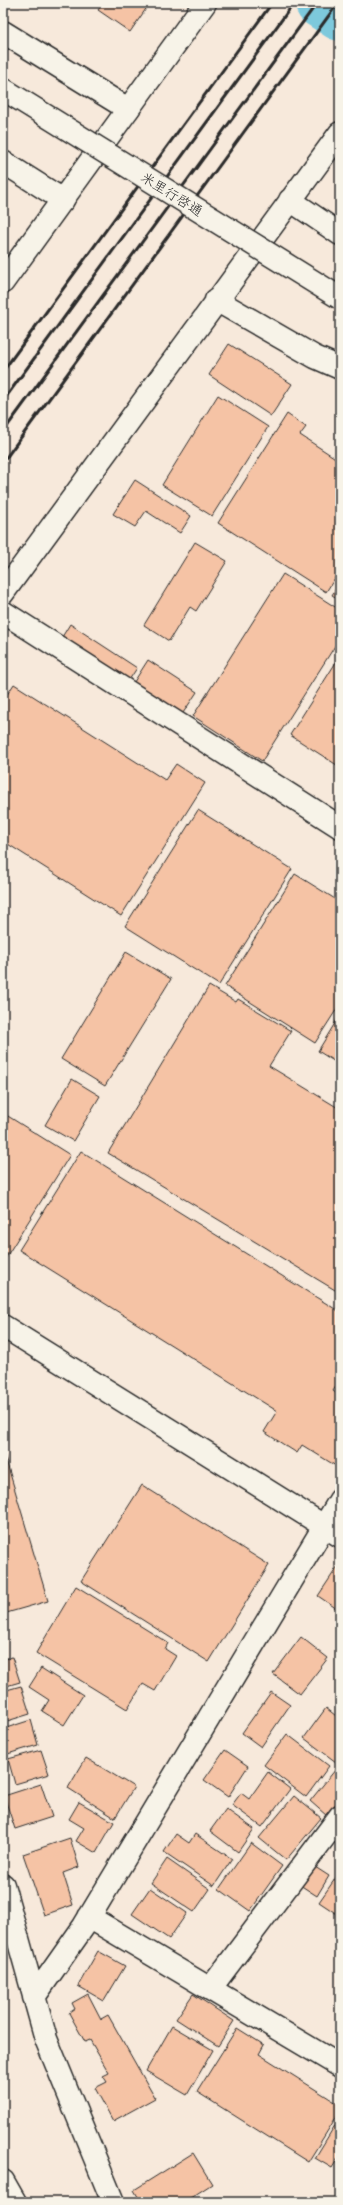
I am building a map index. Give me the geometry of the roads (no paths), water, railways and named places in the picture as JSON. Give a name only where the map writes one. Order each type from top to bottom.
[{"type":"street","points":[[3,282],[205,3]]},
{"type":"street","points":[[3,32],[128,109]]},
{"type":"street","name":"米里行啓通","points":[[3,89],[340,298]]},
{"type":"street","points":[[3,593],[216,300],[340,133]]},
{"type":"street","points":[[3,162],[63,200]]},
{"type":"street","points":[[290,200],[340,234]]},
{"type":"street","points":[[216,300],[315,357],[340,368]]},
{"type":"street","points":[[3,612],[340,827]]},
{"type":"street","points":[[3,1326],[332,1531]]},
{"type":"street","points":[[34,1997],[89,1917],[332,1531],[340,1500]]},
{"type":"street","points":[[210,1989],[340,1816]]},
{"type":"street","points":[[3,1885],[46,2039],[113,2202]]},
{"type":"street","points":[[89,1917],[340,2066]]},
{"type":"street","points":[[3,2181],[15,2202]]},
{"type":"waterway","points":[[320,3],[340,16]]},
{"type":"railway","points":[[3,371],[272,3]]},
{"type":"railway","points":[[3,401],[294,3]]},
{"type":"railway","points":[[3,432],[317,3]]},
{"type":"railway","points":[[3,462],[338,3]]}]
